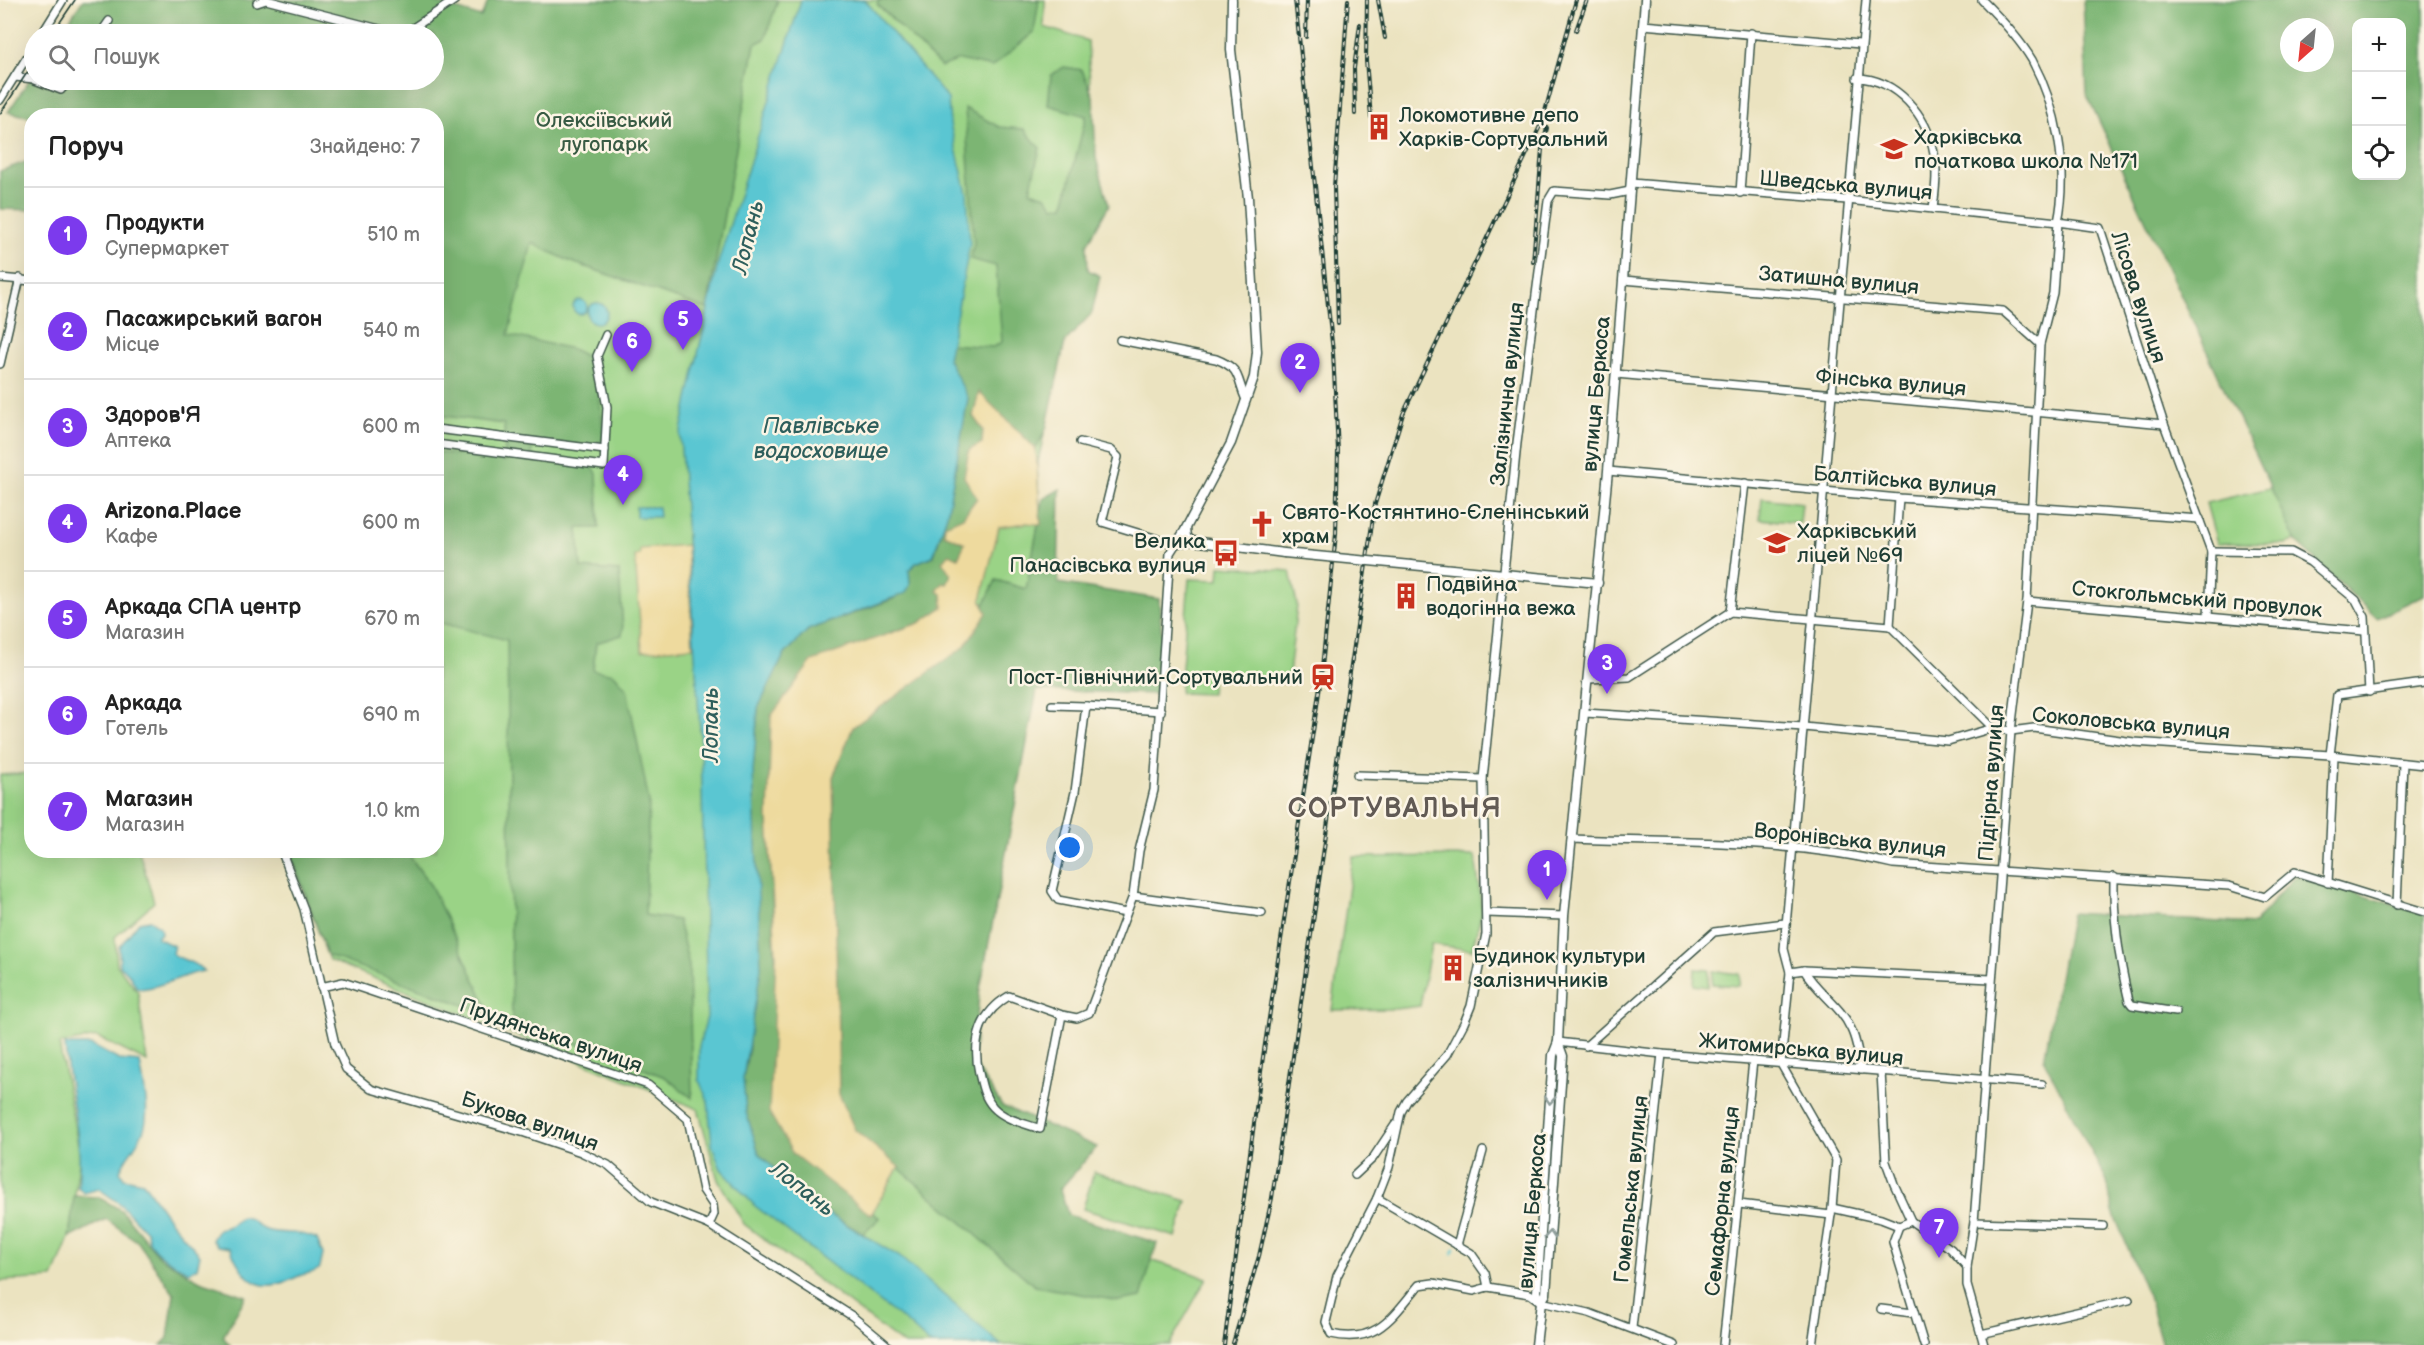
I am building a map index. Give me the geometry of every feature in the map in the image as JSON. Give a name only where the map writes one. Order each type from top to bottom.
[{"type":"street","points":[[48,24],[63,0]]},
{"type":"street","points":[[257,3],[266,0],[360,24]]},
{"type":"street","points":[[419,24],[455,0]]},
{"type":"street","points":[[1062,1015],[1040,1129],[1003,1116],[983,1093],[977,1061],[979,1030],[987,1016],[997,1003],[1009,996],[1062,1015],[1077,1018],[1089,1013],[1133,896],[1139,851],[1154,790],[1167,596],[1174,544],[1186,528],[1231,443],[1254,378],[1257,352],[1248,198],[1231,50],[1232,0]]},
{"type":"street","name":"вулиця Беркоса","points":[[1536,1345],[1540,1302],[1546,1294],[1563,1056],[1558,1042],[1564,916],[1608,471],[1645,0]]},
{"type":"street","points":[[1812,1345],[1832,1212],[1836,1160],[1781,1064],[1790,972],[1784,949],[1785,923],[1794,848],[1846,200],[1866,0]]},
{"type":"street","points":[[1982,0],[2004,21],[2031,60],[2050,104],[2062,165],[2063,197],[2058,222]]},
{"type":"street","points":[[1643,25],[1860,44]]},
{"type":"street","points":[[1740,193],[1751,33]]},
{"type":"street","points":[[0,100],[24,62]]},
{"type":"street","points":[[15,77],[24,78]]},
{"type":"street","points":[[1857,78],[1875,78],[1886,84],[1904,97],[1917,113],[1929,134],[1935,154],[1937,176],[1933,209]]},
{"type":"street","name":"Шведська вулиця","points":[[1548,201],[1554,191],[1610,195],[1630,187],[1846,200],[2058,222]]},
{"type":"street","name":"Залізнична вулиця","points":[[1488,1287],[1474,1292],[1433,1283],[1419,1285],[1379,1332],[1368,1338],[1330,1334],[1326,1322],[1337,1276],[1377,1198],[1389,1167],[1398,1120],[1407,1101],[1447,1055],[1464,1023],[1478,975],[1487,914],[1483,779],[1517,443],[1548,201]]},
{"type":"street","name":"Підгірна вулиця","points":[[1984,1345],[1967,1285],[1967,1267],[1974,1222],[1990,979],[2002,870],[2011,731],[2021,635],[2027,601],[2040,344],[2053,293],[2058,222]]},
{"type":"street","name":"Лісова вулиця","points":[[2058,222],[2100,228],[2164,424],[2211,551],[2208,617]]},
{"type":"street","points":[[0,278],[24,279]]},
{"type":"street","points":[[0,364],[20,278]]},
{"type":"street","name":"Затишна вулиця","points":[[1623,280],[2003,311],[2040,344]]},
{"type":"street","points":[[444,445],[604,466],[607,407],[597,356],[606,335]]},
{"type":"street","points":[[1120,340],[1216,359],[1228,364],[1237,372],[1246,400]]},
{"type":"street","name":"Фінська вулиця","points":[[1616,374],[2037,410],[2164,424]]},
{"type":"street","points":[[444,430],[605,450]]},
{"type":"street","points":[[1080,442],[1111,450],[1118,457],[1102,522],[1174,544],[1192,541],[1284,553],[1598,583]]},
{"type":"street","name":"Балтійська вулиця","points":[[1608,471],[1899,498],[2200,519]]},
{"type":"street","points":[[1730,612],[1745,483]]},
{"type":"street","points":[[1890,626],[1899,498]]},
{"type":"street","points":[[1186,528],[1187,537],[1192,541]]},
{"type":"street","points":[[2211,551],[2291,552],[2310,562],[2356,600],[2364,612],[2369,692]]},
{"type":"street","name":"Стокгольмський провулок","points":[[2027,601],[2364,631]]},
{"type":"street","points":[[1588,679],[1629,677],[1730,612],[1890,626],[1994,728]]},
{"type":"street","points":[[2424,683],[2337,695],[2332,756],[2328,883],[2424,912]]},
{"type":"street","points":[[1052,705],[1161,711]]},
{"type":"street","points":[[1086,706],[1076,792],[1052,891],[1058,900],[1126,913]]},
{"type":"street","name":"Соколовська вулиця","points":[[1585,713],[1804,727],[1948,741],[1994,728],[2011,731],[2034,728],[2134,742],[2424,765]]},
{"type":"street","points":[[2397,905],[2403,763]]},
{"type":"street","points":[[1356,775],[1483,779]]},
{"type":"street","name":"Воронівська вулиця","points":[[1572,838],[1794,848],[1852,854],[1893,864],[2229,886],[2265,897],[2295,872],[2328,883]]},
{"type":"street","name":"Букова вулиця","points":[[284,858],[304,909],[328,1025],[346,1069],[371,1089],[581,1152],[621,1174],[651,1202],[709,1225],[852,1316],[887,1345]]},
{"type":"street","points":[[2114,877],[2113,907],[2117,945],[2129,1001],[2132,1005],[2176,1012]]},
{"type":"street","points":[[1133,896],[1262,913]]},
{"type":"street","points":[[1487,914],[1564,916]]},
{"type":"street","points":[[1586,1046],[1714,932],[1785,923]]},
{"type":"street","points":[[1790,972],[1804,970],[1990,979]]},
{"type":"street","points":[[1804,970],[1814,986],[1839,1010],[1851,1028],[1861,1070]]},
{"type":"street","name":"Прудянська вулиця","points":[[321,987],[343,982],[648,1085],[688,1119],[703,1190],[713,1205],[714,1214],[709,1225]]},
{"type":"street","name":"Житомирська вулиця","points":[[1558,1042],[1662,1054],[2042,1084]]},
{"type":"street","name":"Гомельська вулиця","points":[[1632,1328],[1662,1054]]},
{"type":"street","name":"Семафорна вулиця","points":[[1723,1345],[1753,1061]]},
{"type":"street","points":[[1881,1072],[1886,1162],[1911,1221],[1951,1249],[1967,1267]]},
{"type":"street","points":[[1355,1175],[1373,1158],[1398,1120]]},
{"type":"street","points":[[1456,1244],[1484,1151]]},
{"type":"street","points":[[1377,1198],[1471,1253],[1485,1273],[1488,1287],[1530,1294],[1540,1302],[1588,1313],[1674,1345]]},
{"type":"street","points":[[1739,1204],[1832,1212],[1881,1219],[1899,1226],[1911,1221]]},
{"type":"street","points":[[1974,1222],[2103,1226]]},
{"type":"street","points":[[1899,1226],[1893,1242],[1924,1345]]},
{"type":"street","points":[[1981,1334],[2130,1300]]},
{"type":"street","points":[[1881,1309],[1913,1313]]},
{"type":"green space","name":"Олексіївський лугопарк","points":[[83,0],[428,0],[481,17],[489,0],[778,0],[765,39],[755,44],[707,309],[569,261],[532,243],[508,335],[572,349],[595,361],[604,437],[597,447],[533,442],[532,457],[592,464],[597,474],[599,528],[578,528],[581,568],[619,571],[623,629],[622,635],[596,643],[593,670],[614,674],[627,689],[649,802],[645,915],[678,920],[689,965],[692,1098],[665,1077],[512,1019],[507,640],[444,624],[444,453],[505,461],[504,424],[444,416],[444,108],[24,108],[24,115],[8,112],[24,88],[24,90],[444,90],[444,24],[67,24]]},
{"type":"green space","name":"Олексіївський лугопарк","points":[[575,0],[1045,0],[1044,27],[1088,41],[1095,206],[1035,475],[1043,588],[957,1077],[1065,1233],[1207,1278],[1169,1345],[904,1345],[744,1224],[718,1180],[698,1109],[329,960],[291,858],[444,858],[444,108],[280,108],[379,90],[444,90],[444,32],[501,22]]},
{"type":"green space","points":[[879,0],[1039,0],[1034,32],[992,67],[959,60],[941,67],[877,4]]},
{"type":"green space","points":[[2083,0],[2424,0],[2424,595],[2377,618],[2296,542],[2087,95]]},
{"type":"green space","points":[[1064,67],[1082,70],[1093,96],[1096,158],[1109,205],[1087,245],[1088,270],[1100,276],[1092,313],[1065,342],[1046,429],[1036,449],[979,393],[973,416],[983,430],[977,498],[963,517],[944,534],[965,543],[942,594],[944,607],[919,623],[889,633],[771,716],[768,818],[776,972],[793,1154],[880,1218],[863,1234],[814,1205],[759,1154],[746,1112],[743,1078],[749,1048],[753,771],[758,708],[784,655],[808,630],[893,599],[910,585],[909,570],[916,563],[934,556],[947,515],[968,398],[948,359],[950,344],[993,347],[1002,342],[996,266],[970,259],[974,244],[965,108],[999,127],[1024,129],[1040,148],[1030,191],[1046,196],[1054,207],[1064,205],[1086,116],[1048,105],[1051,75]]},
{"type":"green space","points":[[24,162],[24,210],[0,209],[0,171]]},
{"type":"green space","points":[[2424,452],[2359,522],[2285,544],[2217,543],[2206,503]]},
{"type":"green space","points":[[1060,489],[1058,583],[1159,599],[1162,638],[1156,694],[1037,690],[979,994],[973,1062],[1002,1106],[1097,1147],[1060,1189],[1068,1215],[1157,1243],[1141,1297],[1119,1301],[1035,1286],[855,1130],[839,1094],[833,777],[853,727],[964,646],[996,580],[1026,589],[1043,499]]},
{"type":"green space","points":[[1762,498],[1802,503],[1800,523],[1760,519]]},
{"type":"green space","points":[[1220,566],[1290,571],[1297,605],[1288,683],[1260,681],[1260,677],[1213,672],[1211,694],[1180,693],[1189,579],[1219,580]]},
{"type":"green space","points":[[24,773],[24,858],[141,858],[154,902],[115,937],[117,965],[138,992],[147,1062],[97,1037],[59,1044],[80,1155],[69,1238],[53,1278],[0,1281],[0,775]]},
{"type":"green space","points":[[1475,856],[1482,911],[1472,950],[1431,944],[1420,1006],[1395,1009],[1332,1010],[1353,857]]},
{"type":"green space","points":[[292,858],[411,858],[431,886],[491,1015],[327,955]]},
{"type":"green space","points":[[2295,875],[2424,914],[2424,1345],[2162,1345],[2148,1296],[2113,1212],[2107,1182],[2044,1060],[2071,913],[2254,924]]},
{"type":"green space","points":[[1695,969],[1709,970],[1708,987],[1694,985]]},
{"type":"green space","points":[[1713,971],[1740,974],[1739,986],[1712,984]]},
{"type":"green space","points":[[1094,1172],[1187,1201],[1176,1237],[1083,1209]]},
{"type":"green space","points":[[74,1196],[98,1197],[121,1210],[160,1257],[200,1281],[246,1296],[223,1337],[230,1345],[161,1345],[168,1338],[174,1294],[138,1242],[106,1219],[69,1238]]},
{"type":"sand","points":[[979,392],[1036,449],[1041,525],[1027,523],[999,527],[981,600],[987,613],[964,647],[853,727],[833,777],[839,1094],[855,1130],[899,1167],[871,1215],[793,1154],[769,1112],[776,956],[768,818],[771,716],[812,661],[919,623],[943,607],[942,594],[937,591],[943,583],[947,584],[951,575],[942,561],[950,554],[958,558],[965,543],[944,534],[945,525],[963,517],[977,498],[964,477],[969,450],[982,443],[983,430],[973,416]]},
{"type":"sand","points":[[687,545],[693,647],[642,651],[635,556],[640,555],[640,549]]},
{"type":"water","name":"Павлівське водосховище","points":[[801,0],[865,0],[948,99],[950,124],[967,193],[970,244],[948,359],[968,398],[947,515],[933,556],[916,563],[909,570],[910,585],[906,593],[808,630],[784,655],[758,708],[753,771],[761,968],[743,1078],[746,1112],[759,1154],[814,1205],[900,1257],[1001,1345],[931,1345],[907,1323],[755,1206],[721,1169],[712,1145],[708,1101],[699,1080],[699,1046],[707,1017],[701,745],[680,435],[718,263]]},
{"type":"water","points":[[580,300],[585,302],[587,307],[585,312],[580,314],[575,312],[573,307],[575,302]]},
{"type":"water","points":[[593,303],[601,303],[607,309],[607,317],[601,323],[593,323],[587,317],[587,309]]},
{"type":"water","points":[[636,507],[658,507],[659,517],[636,517]]},
{"type":"water","points":[[150,920],[160,927],[161,933],[157,938],[174,946],[172,953],[204,971],[150,987],[137,988],[128,973],[120,966],[119,947],[139,922]]},
{"type":"water","points":[[65,1045],[91,1045],[119,1060],[140,1062],[146,1098],[145,1126],[140,1139],[120,1171],[124,1178],[143,1182],[171,1222],[200,1255],[197,1268],[189,1272],[157,1252],[148,1239],[147,1232],[119,1203],[99,1189],[84,1193],[78,1187],[79,1152]]},
{"type":"water","points":[[242,1217],[249,1218],[266,1230],[304,1234],[317,1239],[323,1254],[320,1268],[275,1285],[257,1283],[249,1278],[242,1271],[230,1248],[218,1246],[212,1240],[218,1229],[227,1227]]},
{"type":"waterway","points":[[1452,1254],[1455,1248]]},
{"type":"tram line","points":[[59,24],[75,0]]},
{"type":"tram line","points":[[0,114],[24,77]]},
{"type":"railway","points":[[1224,1345],[1263,1057],[1320,686],[1336,534],[1338,451],[1333,352],[1295,0]]},
{"type":"railway","points":[[1306,37],[1307,0]]},
{"type":"railway","points":[[1338,324],[1334,187],[1348,0]]},
{"type":"railway","points":[[1367,0],[1366,61],[1371,117]]},
{"type":"railway","points":[[1378,0],[1385,38]]},
{"type":"railway","points":[[1233,1343],[1259,1256],[1272,1198],[1375,504],[1403,414],[1542,122],[1576,0]]},
{"type":"railway","points":[[1576,30],[1587,0]]},
{"type":"railway","points":[[1355,114],[1354,68],[1360,24]]},
{"type":"railway","points":[[1533,262],[1542,149],[1547,128]]},
{"type":"place","name":"Локомотивне депо Харків-Сортувальний","points":[[1379,127]]},
{"type":"place","name":"Харківська початкова школа №171","points":[[1894,149]]},
{"type":"place","name":"Аркада СПА центр","points":[[683,350]]},
{"type":"place","name":"Аркада","points":[[632,372]]},
{"type":"place","name":"Пасажирський вагон","points":[[1300,393]]},
{"type":"place","name":"Arizona.Place","points":[[623,505]]},
{"type":"place","name":"Свято-Костянтино-Єленінський храм","points":[[1262,524]]},
{"type":"place","name":"Харківський ліцей №69","points":[[1777,543]]},
{"type":"place","name":"Велика Панасівська вулиця","points":[[1226,553]]},
{"type":"place","name":"Подвійна водогінна вежа","points":[[1406,596]]},
{"type":"place","name":"Пост-Північний-Сортувальний","points":[[1323,677]]},
{"type":"place","name":"Здоров'Я","points":[[1607,694]]},
{"type":"place","name":"Продукти","points":[[1547,900]]},
{"type":"place","name":"Будинок культури залізничників","points":[[1453,968]]},
{"type":"place","name":"Магазин","points":[[1939,1258]]},
{"type":"district","name":"СОРТУВАЛЬНЯ","points":[[1395,808]]},
{"type":"water label","name":"Лопань","points":[[747,237]]},
{"type":"water label","name":"Лопань","points":[[710,725]]},
{"type":"water label","name":"Лопань","points":[[803,1188]]}]
